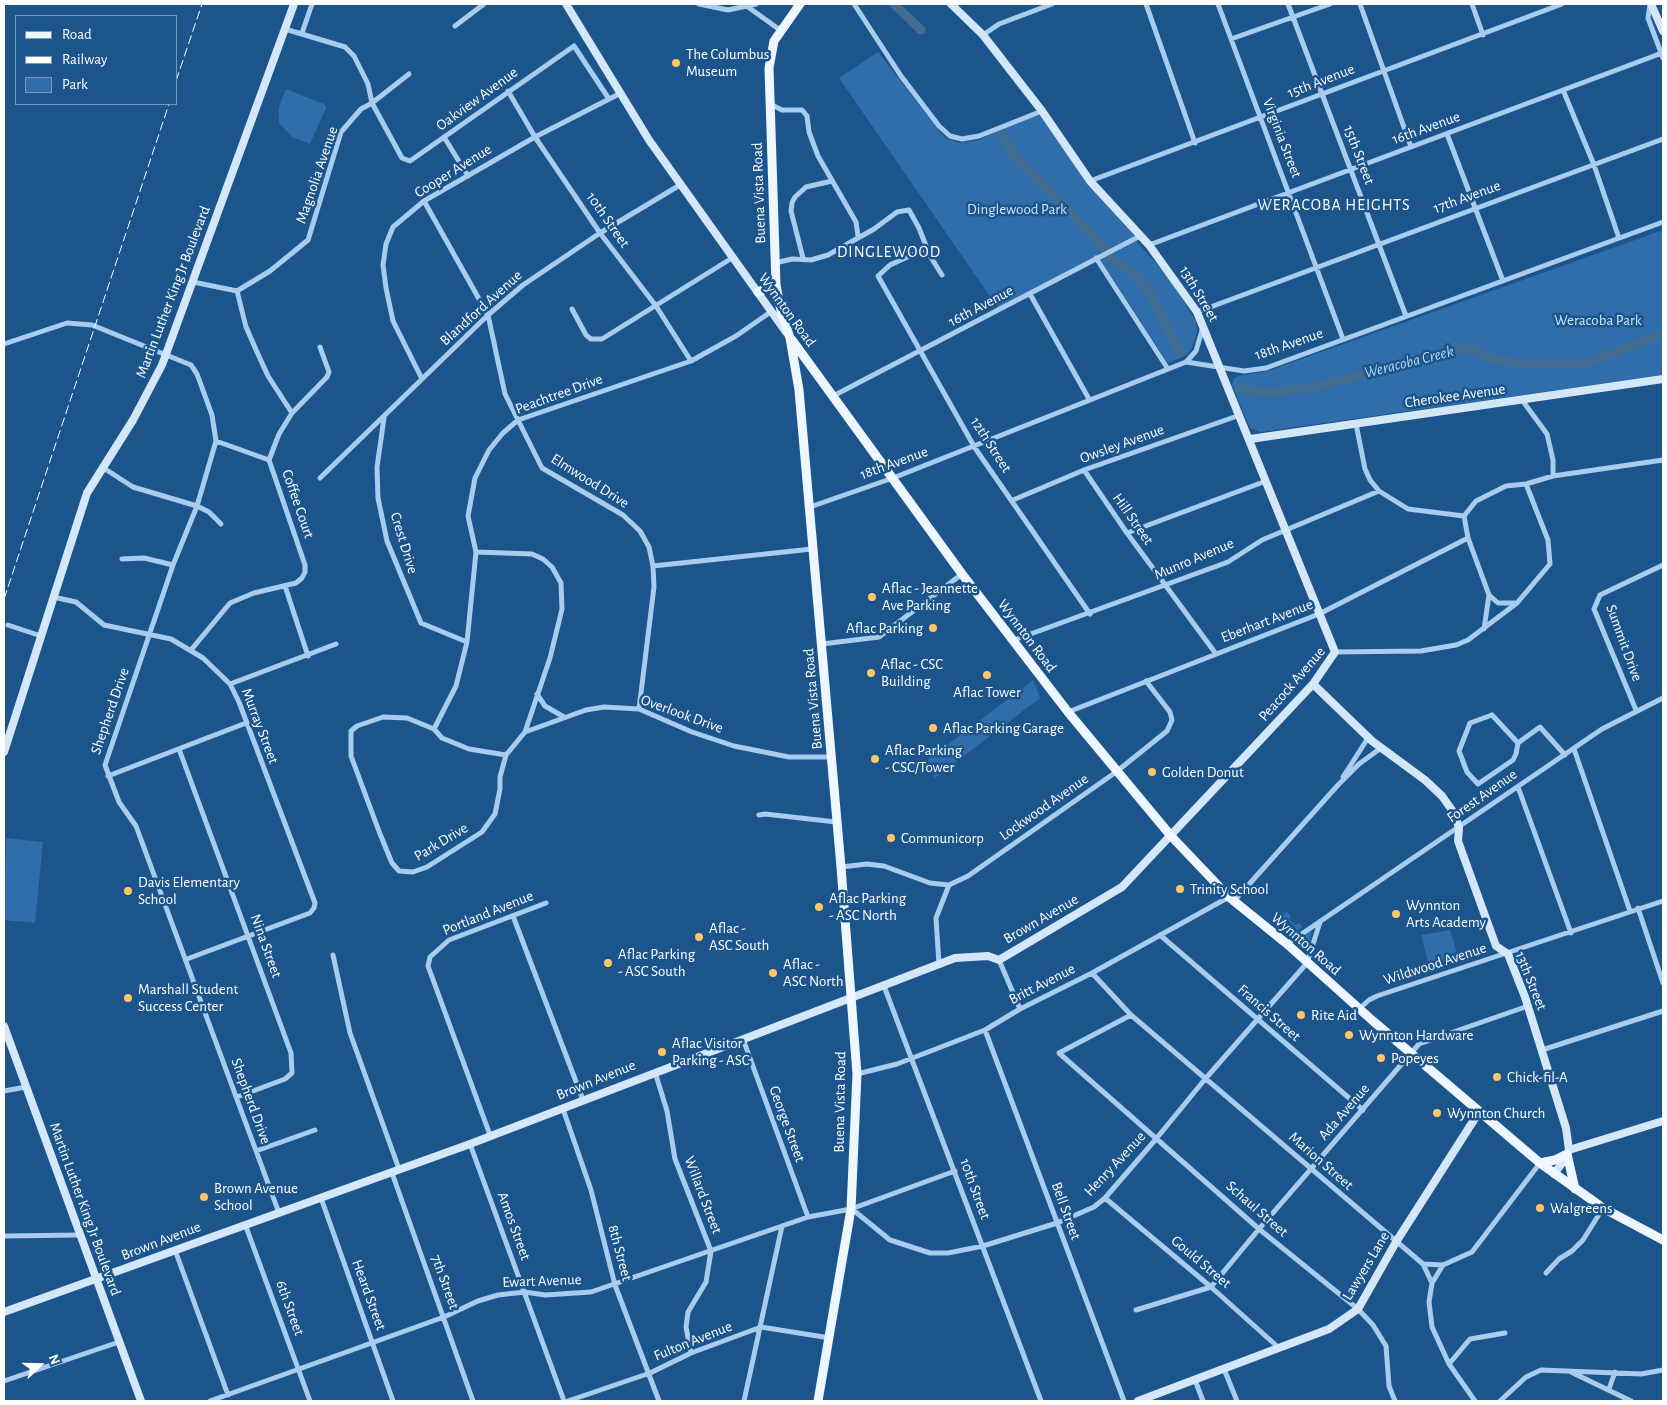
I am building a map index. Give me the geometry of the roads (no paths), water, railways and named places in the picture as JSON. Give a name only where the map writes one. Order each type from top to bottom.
[{"type":"main road","name":"Martin Luther King Jr Boulevard","points":[[4,752],[87,493],[153,385],[167,354],[294,4]]},
{"type":"main road","name":"Wynnton Road","points":[[566,4],[619,94],[680,185],[832,396],[962,574],[1068,712],[1116,772],[1172,836],[1232,899],[1287,944],[1411,1054],[1540,1163],[1603,1208],[1663,1240]]},
{"type":"main road","name":"Buena Vista Road","points":[[800,4],[774,41],[769,68],[776,284],[781,311],[790,338],[799,390],[832,757],[836,822],[842,867],[857,1074],[851,1209],[818,1401]]},
{"type":"main road","name":"13th Street","points":[[951,4],[983,35],[1042,111],[1090,181],[1149,245],[1197,312],[1222,368],[1335,652]]},
{"type":"main road","points":[[1651,4],[1663,31]]},
{"type":"main road","points":[[758,292],[776,284]]},
{"type":"main road","name":"Cherokee Avenue","points":[[1250,439],[1663,379]]},
{"type":"main road","name":"Peacock Avenue","points":[[1172,836],[1313,684],[1335,652]]},
{"type":"main road","name":"13th Street","points":[[1313,684],[1368,738],[1405,763],[1442,796],[1454,813],[1459,828],[1458,841],[1496,946],[1508,954],[1528,1006],[1566,1128],[1568,1152]]},
{"type":"main road","name":"Brown Avenue","points":[[4,1312],[470,1144],[955,958],[988,956],[999,960],[1112,895],[1132,879],[1172,836]]},
{"type":"main road","name":"Martin Luther King Jr Boulevard","points":[[4,1026],[141,1401]]},
{"type":"main road","name":"Lawyers Lane","points":[[1138,1401],[1329,1329],[1358,1309],[1396,1242],[1479,1112]]},
{"type":"main road","points":[[1540,1163],[1555,1160],[1568,1152],[1663,1121]]},
{"type":"main road","points":[[1554,1174],[1568,1152]]},
{"type":"main road","points":[[1568,1152],[1574,1189]]},
{"type":"street","points":[[302,33],[312,4]]},
{"type":"street","points":[[455,26],[484,4]]},
{"type":"street","points":[[699,4],[728,10],[756,4]]},
{"type":"street","points":[[854,4],[901,76],[939,126],[950,136],[962,139],[980,136],[1042,111]]},
{"type":"street","points":[[983,35],[999,24],[1052,4]]},
{"type":"street","points":[[1146,4],[1195,143]]},
{"type":"street","name":"Virginia Street","points":[[1218,4],[1343,338]]},
{"type":"street","name":"15th Street","points":[[1288,4],[1406,316]]},
{"type":"street","points":[[1231,39],[1330,4]]},
{"type":"street","points":[[1360,4],[1411,147]]},
{"type":"street","points":[[1472,4],[1483,34]]},
{"type":"street","name":"15th Avenue","points":[[1090,181],[1560,4]]},
{"type":"street","name":"16th Avenue","points":[[1149,245],[1290,194],[1351,169],[1563,90],[1662,55],[1648,18],[1651,4]]},
{"type":"street","points":[[748,7],[780,30]]},
{"type":"street","points":[[285,29],[344,47],[354,56],[368,84],[372,103]]},
{"type":"street","name":"Oakview Avenue","points":[[372,103],[402,158],[410,161],[574,46],[609,99]]},
{"type":"street","name":"Magnolia Avenue","points":[[237,291],[270,271],[308,240],[342,132],[361,109],[372,103],[409,74]]},
{"type":"street","points":[[1563,90],[1594,166],[1619,238]]},
{"type":"street","name":"10th Street","points":[[508,91],[535,137],[600,233],[656,306],[691,361]]},
{"type":"street","name":"Cooper Avenue","points":[[422,379],[393,321],[383,266],[386,244],[393,227],[424,202],[468,176],[535,137],[619,94]]},
{"type":"street","points":[[770,104],[782,110],[802,110],[806,116],[809,132],[818,156],[856,222],[858,236]]},
{"type":"street","points":[[1448,134],[1503,281]]},
{"type":"street","points":[[444,137],[468,176]]},
{"type":"street","name":"17th Avenue","points":[[1197,312],[1316,266],[1594,166],[1663,139]]},
{"type":"street","points":[[803,258],[792,218],[792,204],[795,197],[806,187],[832,180]]},
{"type":"street","name":"Blandford Avenue","points":[[320,478],[488,315],[544,270],[600,233],[680,185]]},
{"type":"street","name":"Elmwood Drive","points":[[424,202],[488,315],[505,394],[542,468],[623,515],[640,531],[649,547],[653,566],[650,632],[639,709]]},
{"type":"street","points":[[775,263],[803,258],[811,260],[828,254],[874,229],[896,212],[909,210],[942,275]]},
{"type":"street","name":"18th Avenue","points":[[810,507],[893,478],[1186,362],[1244,371],[1266,368],[1343,338],[1663,222]]},
{"type":"street","name":"16th Avenue","points":[[832,396],[922,351],[1140,236]]},
{"type":"street","name":"12th Street","points":[[927,248],[890,265],[878,276],[975,446],[1090,614]]},
{"type":"street","points":[[572,309],[586,335],[594,340],[602,340],[732,258]]},
{"type":"street","points":[[1096,258],[1168,369]]},
{"type":"street","points":[[193,282],[237,291],[246,327],[256,352],[268,376],[292,413]]},
{"type":"street","points":[[1030,294],[1089,399]]},
{"type":"street","name":"Peachtree Drive","points":[[434,729],[456,686],[467,642],[476,552],[468,516],[475,478],[489,450],[503,433],[518,420],[691,361],[736,336],[772,311]]},
{"type":"street","name":"Shepherd Drive","points":[[4,344],[59,325],[74,322],[95,326],[191,365],[197,374],[212,414],[216,441],[198,506],[173,565],[105,765],[119,802],[136,826],[187,959],[279,1213]]},
{"type":"street","points":[[1186,362],[1196,351],[1204,326]]},
{"type":"street","points":[[269,460],[279,434],[292,413],[327,377],[329,372],[320,347]]},
{"type":"street","points":[[1522,400],[1547,434],[1553,460],[1553,476]]},
{"type":"street","name":"Owsley Avenue","points":[[1013,500],[1084,470],[1240,415]]},
{"type":"street","name":"Crest Drive","points":[[384,417],[377,467],[378,498],[387,541],[422,623],[467,642]]},
{"type":"street","points":[[1356,424],[1366,469],[1370,480],[1379,491],[1408,510],[1464,516]]},
{"type":"street","name":"Coffee Court","points":[[216,441],[269,460],[305,564],[305,572],[299,580],[285,586]]},
{"type":"street","points":[[1484,629],[1489,596],[1468,538],[1464,516],[1476,501],[1506,486],[1526,484],[1553,476],[1663,460]]},
{"type":"street","points":[[102,467],[134,487],[198,506],[209,512],[222,524]]},
{"type":"street","name":"Hill Street","points":[[1084,470],[1127,533],[1216,654]]},
{"type":"street","points":[[1127,533],[1266,481]]},
{"type":"street","name":"Peacock Avenue","points":[[1335,652],[1437,650],[1468,640],[1517,603],[1542,576],[1550,564],[1551,554],[1526,484]]},
{"type":"street","name":"Munro Avenue","points":[[1014,640],[1090,614],[1228,562],[1262,540],[1379,491]]},
{"type":"street","name":"Eberhart Avenue","points":[[1068,712],[1319,614],[1468,538]]},
{"type":"street","points":[[653,566],[812,549]]},
{"type":"street","name":"Park Drive","points":[[434,729],[407,718],[383,717],[357,726],[352,731],[350,749],[389,855],[399,871],[413,872],[427,867],[482,832],[495,814],[506,755],[525,732],[550,658],[562,609],[560,583],[552,567],[532,554],[476,552]]},
{"type":"street","points":[[122,558],[144,558],[173,565]]},
{"type":"street","name":"Summit Drive","points":[[1636,710],[1594,608],[1600,596],[1663,565]]},
{"type":"street","points":[[822,644],[879,637],[962,574]]},
{"type":"street","points":[[191,650],[230,603],[254,594],[285,586],[308,656]]},
{"type":"street","points":[[1489,596],[1498,603],[1517,603]]},
{"type":"street","name":"Murray Street","points":[[53,597],[76,602],[104,625],[150,633],[171,639],[191,650],[217,669],[230,684],[240,702],[246,723],[315,903],[310,913],[249,935]]},
{"type":"street","points":[[8,624],[41,636]]},
{"type":"street","points":[[230,684],[336,644]]},
{"type":"street","name":"Lockwood Avenue","points":[[949,885],[968,876],[1116,772],[1167,731],[1171,726],[1170,712],[1146,681]]},
{"type":"street","points":[[537,694],[545,706],[564,717]]},
{"type":"street","name":"Forest Avenue","points":[[1287,944],[1602,729],[1636,710],[1663,698]]},
{"type":"street","name":"Overlook Drive","points":[[525,732],[564,717],[604,707],[639,709],[692,732],[734,746],[789,757],[832,757]]},
{"type":"street","points":[[1518,743],[1492,715],[1470,723],[1459,751],[1467,772],[1478,784],[1513,760],[1518,743],[1524,736],[1540,727],[1565,755]]},
{"type":"street","points":[[108,776],[246,723]]},
{"type":"street","points":[[434,729],[442,738],[469,749],[506,755]]},
{"type":"street","points":[[1338,785],[1368,738]]},
{"type":"street","points":[[1338,785],[1359,764],[1381,748]]},
{"type":"street","points":[[1574,748],[1630,911]]},
{"type":"street","name":"Nina Street","points":[[180,749],[291,1053],[292,1073],[285,1080],[237,1098]]},
{"type":"street","name":"Britt Avenue","points":[[857,1074],[870,1072],[911,1058],[985,1030],[1020,1009],[1232,899],[1338,785]]},
{"type":"street","points":[[1518,787],[1571,933]]},
{"type":"street","points":[[759,815],[836,822]]},
{"type":"street","points":[[842,867],[866,864],[884,866],[930,883],[949,885],[936,918],[939,964]]},
{"type":"street","name":"Wildwood Avenue","points":[[1359,1008],[1377,996],[1663,901]]},
{"type":"street","name":"Portland Avenue","points":[[490,1136],[428,966],[430,957],[448,940],[546,903]]},
{"type":"street","points":[[1638,908],[1663,983]]},
{"type":"street","points":[[513,916],[583,1100]]},
{"type":"street","points":[[1308,963],[1320,922]]},
{"type":"street","points":[[187,959],[249,935]]},
{"type":"street","name":"Francis Street","points":[[1160,935],[1363,1110]]},
{"type":"street","name":"7th Street","points":[[333,955],[350,1033],[473,1401]]},
{"type":"street","points":[[999,960],[1020,1009]]},
{"type":"street","name":"Henry Avenue","points":[[851,1209],[890,1240],[930,1253],[948,1253],[983,1246],[1057,1223],[1085,1211],[1105,1198],[1206,1078],[1308,963]]},
{"type":"street","name":"Marion Street","points":[[1092,973],[1131,1015],[1423,1264],[1432,1283]]},
{"type":"street","name":"10th Street","points":[[884,986],[1041,1401]]},
{"type":"street","name":"Ada Avenue","points":[[1212,1287],[1259,1229],[1419,1044],[1528,1006]]},
{"type":"street","points":[[1542,1050],[1663,1011]]},
{"type":"street","name":"Schaul Street","points":[[1131,1015],[1059,1053],[1259,1229],[1358,1309],[1373,1324],[1386,1346],[1389,1386],[1395,1401]]},
{"type":"street","name":"Bell Street","points":[[985,1030],[1124,1401]]},
{"type":"street","name":"George Street","points":[[742,1039],[808,1217]]},
{"type":"street","name":"Willard Street","points":[[655,1072],[667,1111],[676,1159],[711,1251],[706,1282],[688,1312],[686,1327],[691,1353]]},
{"type":"street","points":[[4,1091],[26,1087]]},
{"type":"street","name":"8th Street","points":[[563,1109],[591,1190],[615,1285],[650,1373],[659,1401]]},
{"type":"street","points":[[256,1151],[315,1130]]},
{"type":"street","name":"Amos Street","points":[[470,1144],[564,1401]]},
{"type":"street","points":[[1423,1264],[1442,1265],[1472,1252],[1540,1163]]},
{"type":"street","name":"Ewart Avenue","points":[[210,1401],[444,1317],[478,1301],[498,1295],[525,1292],[567,1295],[591,1292],[808,1217],[851,1209],[955,1172]]},
{"type":"street","name":"Heard Street","points":[[322,1198],[393,1401]]},
{"type":"street","name":"Gould Street","points":[[1105,1198],[1212,1287],[1279,1348]]},
{"type":"street","points":[[1546,1274],[1558,1259],[1572,1251],[1583,1240],[1603,1208]]},
{"type":"street","name":"6th Street","points":[[245,1224],[310,1401]]},
{"type":"street","points":[[744,1401],[782,1226]]},
{"type":"street","points":[[4,1236],[80,1235]]},
{"type":"street","points":[[175,1250],[228,1395]]},
{"type":"street","points":[[1442,1265],[1432,1283],[1429,1302],[1432,1327],[1449,1364],[1474,1401]]},
{"type":"street","points":[[1136,1310],[1212,1287]]},
{"type":"street","name":"Fulton Avenue","points":[[568,1401],[650,1373],[691,1353],[761,1327],[830,1338]]},
{"type":"street","points":[[1449,1364],[1470,1339],[1505,1333]]},
{"type":"street","points":[[4,1381],[119,1342]]},
{"type":"street","points":[[1224,1369],[1237,1401]]},
{"type":"street","points":[[1500,1401],[1526,1377],[1541,1370],[1641,1374],[1663,1370]]},
{"type":"street","points":[[1566,1370],[1610,1389],[1632,1401]]},
{"type":"street","points":[[1610,1389],[1615,1372]]},
{"type":"street","points":[[1195,1380],[1203,1401]]},
{"type":"waterway","name":"Weracoba Creek","points":[[894,4],[921,30]]},
{"type":"waterway","name":"Weracoba Creek","points":[[1001,134],[1013,154],[1102,245],[1110,257],[1139,277],[1150,293],[1180,353]]},
{"type":"waterway","name":"Weracoba Creek","points":[[1240,389],[1272,393],[1312,387],[1431,359],[1448,350],[1461,349],[1476,350],[1488,358],[1522,363],[1576,364],[1592,361],[1663,334]]},
{"type":"railway","points":[[178,75],[202,4]]},
{"type":"railway","points":[[4,599],[169,105]]},
{"type":"place","name":"The Columbus Museum","points":[[676,63]]},
{"type":"place","name":"Aflac - Jeannette Ave Parking","points":[[872,597]]},
{"type":"place","name":"Aflac Parking","points":[[933,628]]},
{"type":"place","name":"Aflac - CSC Building","points":[[871,673]]},
{"type":"place","name":"Aflac Tower","points":[[987,675]]},
{"type":"place","name":"Aflac Parking Garage","points":[[933,728]]},
{"type":"place","name":"Aflac Parking - CSC/Tower","points":[[875,759]]},
{"type":"place","name":"Golden Donut","points":[[1152,772]]},
{"type":"place","name":"Communicorp","points":[[891,838]]},
{"type":"place","name":"Trinity School","points":[[1180,889]]},
{"type":"place","name":"Davis Elementary School","points":[[128,891]]},
{"type":"place","name":"Aflac Parking - ASC North","points":[[819,907]]},
{"type":"place","name":"Wynnton Arts Academy","points":[[1396,914]]},
{"type":"place","name":"Aflac - ASC South","points":[[699,937]]},
{"type":"place","name":"Aflac Parking - ASC South","points":[[608,963]]},
{"type":"place","name":"Aflac - ASC North","points":[[773,973]]},
{"type":"place","name":"Marshall Student Success Center","points":[[128,998]]},
{"type":"place","name":"Rite Aid","points":[[1301,1015]]},
{"type":"place","name":"Wynnton Hardware","points":[[1349,1035]]},
{"type":"place","name":"Aflac Visitor Parking - ASC","points":[[662,1052]]},
{"type":"place","name":"Popeyes","points":[[1381,1058]]},
{"type":"place","name":"Chick-fil-A","points":[[1497,1077]]},
{"type":"place","name":"Wynnton Church","points":[[1437,1113]]},
{"type":"place","name":"Brown Avenue School","points":[[204,1197]]},
{"type":"place","name":"Walgreens","points":[[1540,1208]]},
{"type":"district","name":"WERACOBA HEIGHTS","points":[[1334,205]]},
{"type":"district","name":"DINGLEWOOD","points":[[889,252]]},
{"type":"park label","name":"Dinglewood Park","points":[[1017,209]]},
{"type":"park label","name":"Weracoba Park","points":[[1598,320]]}]
